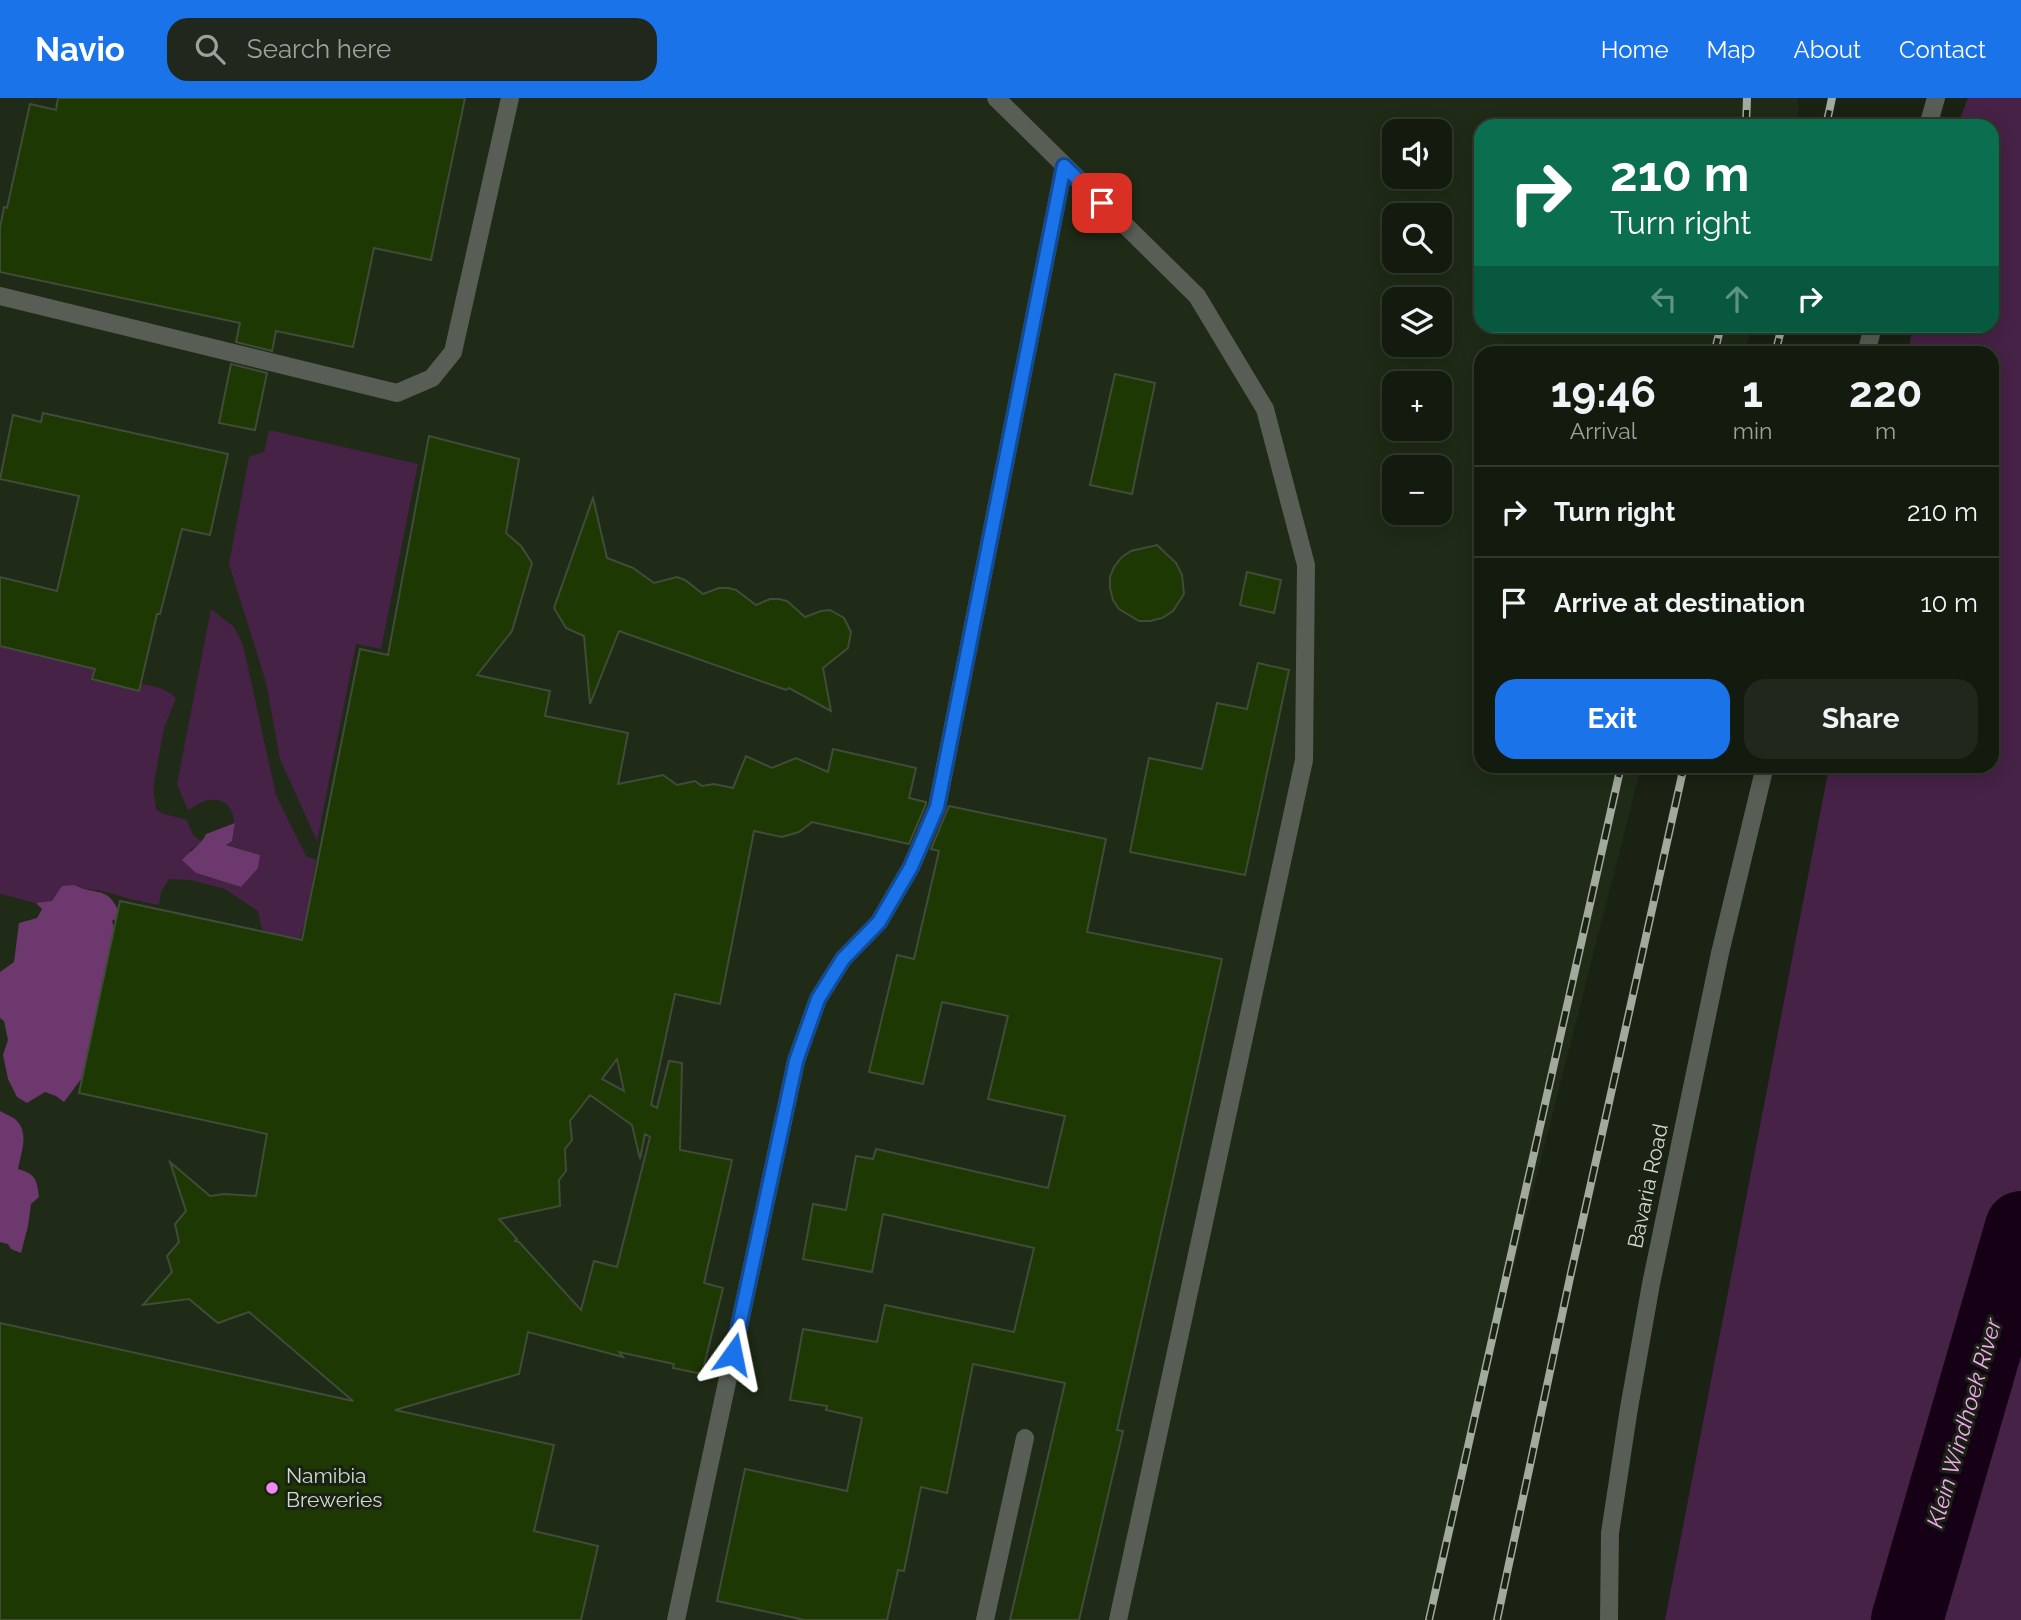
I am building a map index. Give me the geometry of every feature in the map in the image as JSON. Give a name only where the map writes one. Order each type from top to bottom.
[{"type":"street","points":[[0,296],[397,393],[432,378],[453,352],[510,98]]},
{"type":"street","points":[[996,98],[1197,296],[1265,409],[1306,565],[1304,760],[1118,1620]]},
{"type":"street","points":[[1930,119],[1936,98]]},
{"type":"street","points":[[676,1620],[796,1061],[818,999],[843,959],[879,922],[911,867],[937,807],[1064,166]]},
{"type":"street","name":"Bavaria Road","points":[[1609,1620],[1609,1533],[1644,1325],[1720,953],[1763,773]]},
{"type":"street","points":[[985,1620],[1025,1438]]},
{"type":"shaded area","points":[[0,98],[1798,98],[1799,119],[1474,119],[1474,333],[1750,333],[1747,346],[1474,346],[1474,773],[1639,773],[1424,1620],[0,1620]]},
{"type":"shaded area","points":[[1968,98],[2021,98],[2021,1620],[1665,1620],[1828,773],[1999,773],[1999,346],[1909,346],[1912,333],[1999,333],[1999,119],[1960,119]]},
{"type":"shaded area","points":[[269,430],[418,464],[381,649],[356,644],[317,841],[280,759],[266,682],[229,564],[249,457],[264,452]]},
{"type":"shaded area","points":[[211,609],[234,627],[243,645],[276,795],[306,856],[316,860],[299,941],[265,933],[258,911],[225,889],[191,880],[169,879],[161,892],[159,905],[74,885],[47,906],[0,894],[0,646],[95,669],[92,680],[139,691],[141,684],[151,686],[176,698],[164,728],[153,788],[156,809],[187,820],[193,835],[202,842],[190,850],[196,873],[240,887],[258,868],[260,855],[225,844],[232,841],[234,834],[234,819],[229,807],[218,800],[209,800],[188,810],[177,784]]},
{"type":"shaded area","points":[[235,823],[232,841],[226,845],[260,855],[258,868],[241,887],[196,873],[182,860],[206,834]]},
{"type":"shaded area","points":[[74,885],[107,895],[121,916],[112,921],[115,932],[90,1067],[64,1102],[45,1092],[27,1103],[17,1097],[8,1079],[3,1055],[8,1040],[4,1021],[0,1018],[0,972],[14,962],[19,923],[37,918],[42,909],[36,903],[52,901],[62,886]]},
{"type":"shaded area","points":[[0,1111],[20,1124],[23,1143],[18,1169],[32,1176],[39,1197],[31,1204],[21,1253],[0,1242]]},
{"type":"building","points":[[58,98],[465,98],[431,260],[374,248],[353,347],[276,331],[272,351],[236,342],[240,323],[0,272],[0,228],[4,207],[7,208],[30,104],[56,110]]},
{"type":"building","points":[[231,364],[267,373],[255,430],[219,423]]},
{"type":"building","points":[[1115,374],[1155,383],[1132,494],[1090,485]]},
{"type":"building","points":[[43,413],[228,454],[210,535],[182,529],[160,614],[157,614],[139,691],[92,679],[95,669],[0,646],[0,577],[57,591],[79,496],[0,479],[13,415],[41,422]]},
{"type":"building","points":[[429,436],[519,459],[506,533],[521,546],[532,563],[512,631],[477,675],[550,691],[545,716],[628,733],[618,784],[663,775],[677,785],[695,781],[702,786],[714,784],[733,788],[746,756],[772,768],[796,758],[828,772],[833,749],[916,768],[909,798],[926,804],[909,844],[812,822],[799,832],[782,837],[754,831],[720,1004],[675,994],[651,1105],[657,1108],[669,1061],[682,1063],[680,1150],[732,1160],[704,1283],[723,1288],[702,1374],[673,1368],[674,1364],[619,1352],[623,1357],[528,1332],[519,1374],[395,1410],[554,1445],[534,1531],[598,1546],[581,1620],[0,1620],[0,1323],[353,1401],[249,1312],[218,1323],[189,1299],[143,1305],[172,1272],[167,1256],[179,1242],[175,1224],[186,1211],[170,1162],[210,1196],[256,1196],[267,1134],[79,1093],[120,901],[302,940],[360,649],[388,655]],"holes":[[[617,1059],[624,1091],[602,1079]],[[590,1095],[632,1125],[640,1159],[645,1134],[650,1137],[617,1267],[594,1261],[581,1310],[519,1242],[515,1241],[517,1239],[499,1219],[560,1206],[559,1180],[566,1171],[565,1149],[572,1140],[570,1121]]]},
{"type":"building","points":[[593,498],[607,558],[633,568],[654,583],[677,577],[703,594],[719,588],[728,588],[736,590],[756,605],[770,599],[779,599],[787,601],[805,617],[830,610],[844,618],[851,632],[848,648],[823,668],[831,711],[789,688],[786,690],[619,631],[590,704],[584,636],[566,628],[554,608]]},
{"type":"building","points":[[1157,545],[1176,563],[1182,575],[1184,594],[1173,611],[1162,618],[1139,621],[1119,609],[1113,600],[1110,577],[1122,557],[1131,551]]},
{"type":"building","points":[[1247,572],[1281,580],[1274,613],[1240,605]]},
{"type":"building","points":[[1258,663],[1289,670],[1245,875],[1130,852],[1149,758],[1202,769],[1217,703],[1247,709]]},
{"type":"building","points":[[949,806],[1106,839],[1087,932],[1222,959],[1117,1430],[1123,1431],[1079,1620],[1010,1620],[1065,1383],[973,1364],[947,1493],[921,1487],[904,1571],[898,1570],[887,1620],[805,1620],[717,1601],[745,1469],[847,1491],[862,1418],[826,1410],[827,1406],[790,1400],[803,1329],[877,1342],[885,1305],[1014,1332],[1034,1248],[883,1214],[872,1272],[803,1259],[813,1204],[846,1210],[856,1156],[873,1159],[876,1149],[1048,1188],[1065,1116],[988,1099],[1008,1016],[942,1002],[923,1084],[869,1072],[897,955],[914,959],[939,851],[931,849]]},
{"type":"waterway","name":"Klein Windhoek River","points":[[1907,1620],[2021,1227]]},
{"type":"railway","points":[[1746,119],[1747,98]]},
{"type":"railway","points":[[1828,119],[1832,98]]},
{"type":"railway","points":[[1716,346],[1719,333]]},
{"type":"railway","points":[[1777,346],[1780,333]]},
{"type":"railway","points":[[1429,1620],[1619,773]]},
{"type":"railway","points":[[1497,1620],[1682,773]]},
{"type":"place","name":"Namibia Breweries","points":[[272,1488]]},
{"type":"route","points":[[733,1354],[796,1061],[818,999],[843,959],[879,922],[911,867],[937,807],[1064,166],[1102,203]]}]
